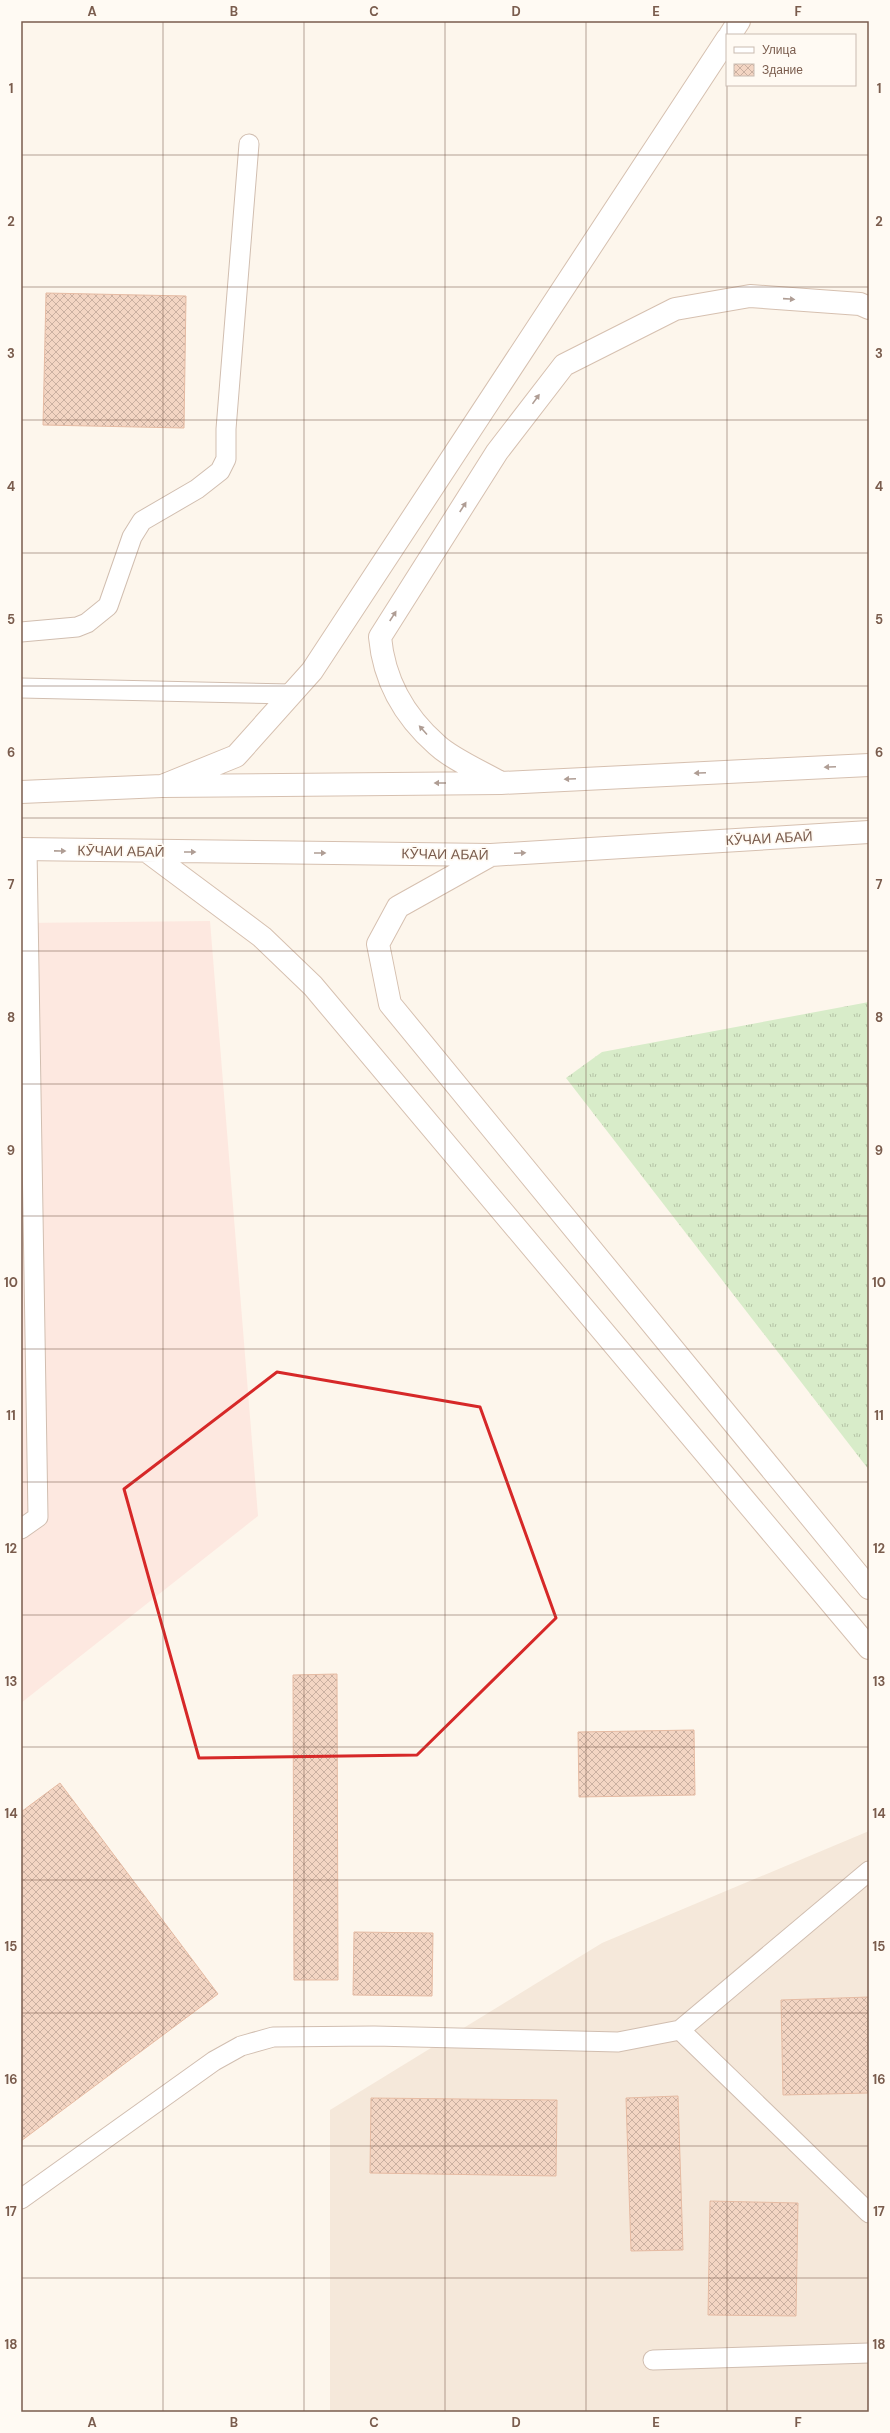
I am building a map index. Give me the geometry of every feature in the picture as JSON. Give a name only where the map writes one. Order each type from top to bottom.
[{"type":"main road","points":[[731,34],[739,21]]},
{"type":"main road","points":[[162,786],[236,756],[312,671],[726,41]]},
{"type":"main road","points":[[501,783],[438,746],[401,706],[382,663],[380,637],[497,452],[549,383],[564,365],[674,309],[750,296],[860,304],[869,308]]},
{"type":"main road","points":[[21,792],[162,786],[501,783],[869,765]]},
{"type":"main road","name":"КӮЧАИ АБАӢ","points":[[24,849],[148,852],[491,855],[869,832]]},
{"type":"main road","points":[[148,852],[262,937],[313,986],[869,1648]]},
{"type":"main road","points":[[491,855],[398,907],[378,944],[390,1004],[869,1588]]},
{"type":"lane","points":[[21,632],[77,627],[87,623],[108,606],[132,537],[142,521],[198,489],[220,471],[226,459],[226,429],[249,144]]},
{"type":"lane","points":[[21,688],[292,694]]},
{"type":"lane","points":[[21,1529],[38,1516],[24,849]]},
{"type":"lane","points":[[21,2199],[214,2061],[241,2046],[273,2037],[374,2036],[618,2042],[680,2030],[869,1871]]},
{"type":"lane","points":[[680,2030],[869,2214]]},
{"type":"lane","points":[[653,2360],[869,2354]]},
{"type":"highlighted area","points":[[277,1372],[480,1407],[556,1618],[417,1755],[199,1758],[124,1489]]},
{"type":"shaded area","points":[[210,921],[258,1516],[21,1703],[21,923]]},
{"type":"shaded area","points":[[869,1831],[869,2412],[330,2412],[330,2110],[602,1943]]},
{"type":"green space","points":[[869,1002],[869,1470],[566,1078],[602,1052]]},
{"type":"building","points":[[46,293],[186,296],[184,428],[43,425]]},
{"type":"building","points":[[337,1674],[338,1980],[294,1980],[293,1675]]},
{"type":"building","points":[[694,1730],[695,1795],[579,1797],[578,1732]]},
{"type":"building","points":[[60,1783],[218,1994],[21,2141],[21,1812]]},
{"type":"building","points":[[354,1932],[433,1933],[432,1996],[353,1995]]},
{"type":"building","points":[[869,1997],[869,2093],[783,2095],[781,2000]]},
{"type":"building","points":[[678,2096],[683,2250],[631,2251],[626,2098]]},
{"type":"building","points":[[371,2098],[557,2100],[556,2176],[370,2173]]},
{"type":"building","points":[[710,2201],[798,2203],[796,2316],[708,2315]]}]
